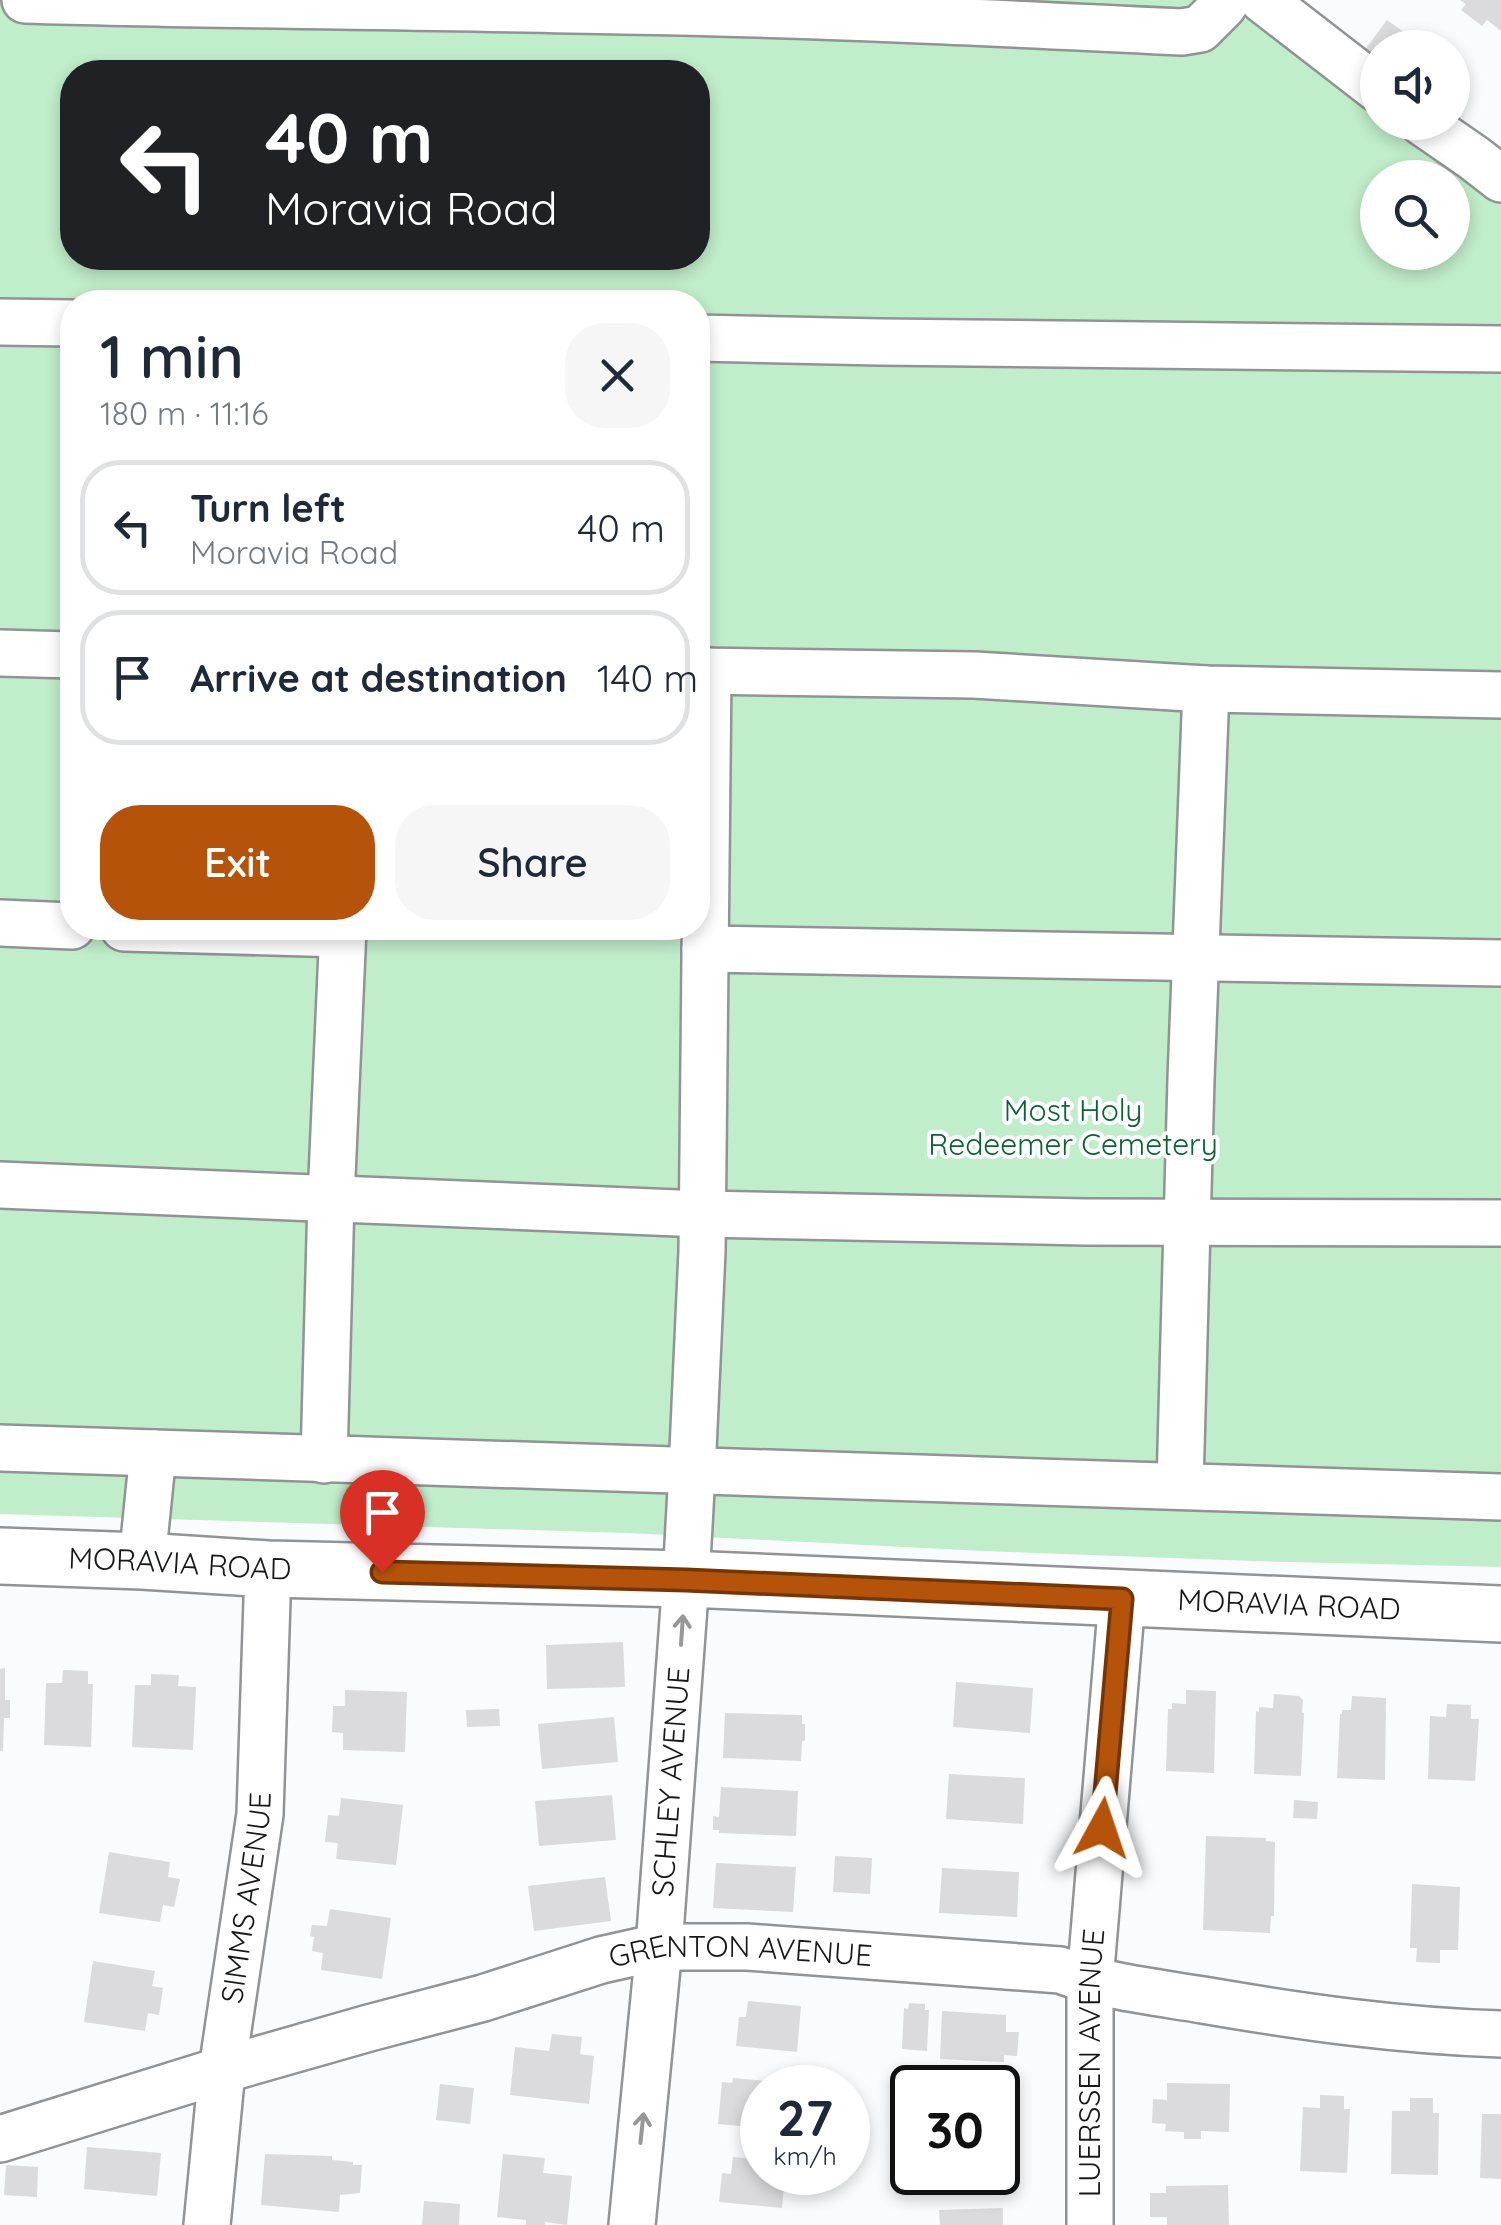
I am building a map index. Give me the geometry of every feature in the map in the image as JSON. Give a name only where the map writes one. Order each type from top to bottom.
[{"type":"main road","name":"MORAVIA ROAD","points":[[0,1556],[1501,1614]]},
{"type":"street","points":[[25,0],[624,10],[1182,32],[1200,29],[1226,0]]},
{"type":"street","points":[[1263,0],[1360,74]]},
{"type":"street","points":[[1448,140],[1501,180]]},
{"type":"street","points":[[0,322],[60,323]]},
{"type":"street","points":[[710,338],[1501,349]]},
{"type":"street","points":[[0,654],[60,656]]},
{"type":"street","points":[[710,671],[974,675],[1206,688],[1501,696]]},
{"type":"street","points":[[1180,1486],[1206,688]]},
{"type":"street","points":[[0,923],[60,926]]},
{"type":"street","points":[[324,1460],[343,940]]},
{"type":"street","name":"SCHLEY AVENUE","points":[[632,2225],[659,1947],[686,1580],[702,1214],[705,940]]},
{"type":"street","points":[[705,949],[1501,963]]},
{"type":"street","points":[[0,1185],[702,1214],[1085,1222],[1501,1222]]},
{"type":"street","points":[[0,1448],[1501,1497]]},
{"type":"street","points":[[142,1561],[153,1453]]},
{"type":"street","name":"SIMMS AVENUE","points":[[207,2225],[222,2070],[260,1814],[268,1569]]},
{"type":"street","name":"LUERSSEN AVENUE","points":[[1090,2225],[1090,1981],[1122,1599]]},
{"type":"street","name":"GRENTON AVENUE","points":[[0,2139],[222,2070],[483,1998],[601,1960],[659,1947],[746,1947],[1060,1970],[1090,1981],[1354,2024],[1501,2034]]},
{"type":"green space","name":"Most Holy Redeemer Cemetery","points":[[0,0],[1290,0],[1360,53],[1360,140],[1470,138],[1501,163],[1501,1567],[983,1551],[628,1533],[0,1514]]},
{"type":"building","points":[[1460,0],[1501,0],[1501,31],[1487,20],[1482,26],[1461,10],[1466,4]]},
{"type":"building","points":[[1387,20],[1401,30],[1380,30]]},
{"type":"building","points":[[623,1642],[625,1687],[547,1689],[546,1645]]},
{"type":"building","points":[[5,1668],[5,1700],[10,1700],[10,1718],[4,1718],[0,1751],[0,1669]]},
{"type":"building","points":[[63,1670],[88,1671],[88,1684],[93,1684],[91,1747],[44,1745],[46,1683],[62,1683]]},
{"type":"building","points":[[151,1674],[179,1675],[178,1686],[196,1687],[193,1750],[132,1747],[135,1685],[151,1685]]},
{"type":"building","points":[[956,1682],[1033,1688],[1030,1733],[953,1727]]},
{"type":"building","points":[[345,1690],[407,1692],[405,1752],[343,1750],[343,1733],[332,1732],[333,1706],[345,1706]]},
{"type":"building","points":[[1186,1690],[1216,1691],[1214,1773],[1166,1771],[1168,1709],[1172,1709],[1172,1703],[1186,1704]]},
{"type":"building","points":[[1274,1694],[1299,1696],[1303,1700],[1301,1776],[1254,1774],[1256,1711],[1259,1707],[1273,1708]]},
{"type":"building","points":[[1352,1696],[1386,1698],[1385,1780],[1337,1778],[1340,1714],[1342,1710],[1351,1710]]},
{"type":"building","points":[[1447,1704],[1471,1705],[1471,1719],[1479,1719],[1475,1781],[1428,1779],[1430,1716],[1446,1717]]},
{"type":"building","points":[[499,1709],[500,1726],[467,1727],[466,1710]]},
{"type":"building","points":[[725,1713],[802,1715],[805,1741],[801,1761],[723,1758]]},
{"type":"building","points":[[614,1717],[618,1762],[542,1769],[538,1724]]},
{"type":"building","points":[[949,1774],[1025,1778],[1023,1824],[946,1819]]},
{"type":"building","points":[[721,1787],[798,1791],[796,1836],[713,1830],[713,1816],[719,1817]]},
{"type":"building","points":[[612,1795],[616,1840],[539,1846],[535,1801]]},
{"type":"building","points":[[341,1798],[403,1805],[396,1865],[336,1859],[338,1843],[325,1842],[328,1815],[339,1816]]},
{"type":"building","points":[[1294,1800],[1318,1802],[1317,1819],[1293,1818]]},
{"type":"building","points":[[1206,1836],[1266,1838],[1275,1842],[1274,1916],[1270,1933],[1203,1930]]},
{"type":"building","points":[[109,1852],[170,1862],[168,1877],[180,1879],[174,1907],[163,1905],[160,1922],[99,1913]]},
{"type":"building","points":[[835,1856],[872,1858],[870,1894],[833,1892]]},
{"type":"building","points":[[716,1863],[796,1867],[793,1912],[713,1908]]},
{"type":"building","points":[[942,1868],[1019,1872],[1017,1917],[939,1913]]},
{"type":"building","points":[[605,1877],[611,1921],[534,1931],[528,1886]]},
{"type":"building","points":[[1412,1884],[1460,1887],[1458,1950],[1440,1950],[1440,1963],[1416,1962],[1417,1948],[1410,1948]]},
{"type":"building","points":[[330,1909],[391,1918],[382,1979],[321,1970],[323,1953],[312,1951],[314,1937],[310,1936],[312,1925],[327,1926]]},
{"type":"building","points":[[93,1961],[155,1971],[152,1986],[163,1988],[159,2015],[148,2013],[145,2031],[84,2022]]},
{"type":"building","points":[[748,2001],[801,2006],[797,2052],[736,2046],[739,2017],[746,2017]]},
{"type":"building","points":[[909,2003],[925,2004],[925,2010],[929,2010],[927,2051],[902,2049],[904,2008],[908,2009]]},
{"type":"building","points":[[942,2011],[1006,2015],[1006,2032],[1019,2032],[1017,2056],[1004,2055],[1004,2062],[940,2059]]},
{"type":"building","points":[[552,2034],[582,2037],[580,2054],[594,2056],[589,2104],[510,2095],[515,2047],[549,2051]]},
{"type":"building","points":[[733,2078],[740,2079],[740,2126],[718,2124],[722,2082],[732,2083]]},
{"type":"building","points":[[1167,2083],[1230,2084],[1229,2132],[1201,2131],[1201,2139],[1184,2139],[1184,2132],[1165,2131],[1166,2124],[1152,2123],[1153,2099],[1167,2100]]},
{"type":"building","points":[[440,2084],[474,2088],[470,2124],[436,2120]]},
{"type":"building","points":[[1320,2095],[1344,2096],[1344,2109],[1350,2109],[1347,2173],[1300,2171],[1303,2107],[1320,2108]]},
{"type":"building","points":[[1410,2098],[1433,2098],[1433,2113],[1439,2113],[1438,2175],[1391,2174],[1392,2111],[1410,2111]]},
{"type":"building","points":[[1482,2114],[1501,2114],[1501,2179],[1480,2178]]},
{"type":"building","points":[[87,2147],[161,2153],[157,2196],[84,2189]]},
{"type":"building","points":[[265,2154],[332,2156],[332,2160],[362,2165],[360,2193],[340,2195],[339,2212],[261,2205]]},
{"type":"building","points":[[503,2154],[545,2158],[543,2173],[572,2176],[567,2225],[526,2225],[526,2220],[497,2217]]},
{"type":"building","points":[[733,2157],[740,2158],[740,2195],[783,2195],[782,2208],[719,2202],[722,2173],[731,2174]]},
{"type":"building","points":[[6,2165],[38,2167],[37,2197],[4,2195]]},
{"type":"building","points":[[1228,2185],[1229,2225],[1167,2225],[1167,2217],[1150,2217],[1150,2193],[1166,2193],[1166,2186]]},
{"type":"building","points":[[424,2201],[460,2204],[459,2225],[422,2225]]},
{"type":"building","points":[[1003,2208],[1003,2225],[940,2225],[939,2210]]},
{"type":"route","points":[[382,1572],[686,1580],[1122,1599],[1102,1828]]}]
